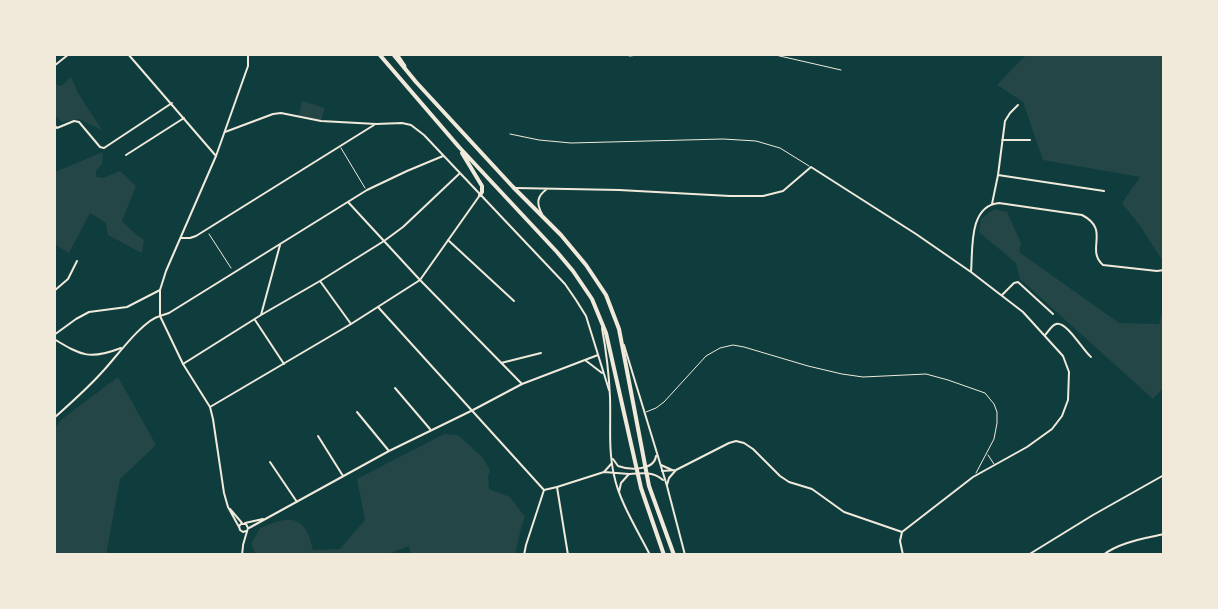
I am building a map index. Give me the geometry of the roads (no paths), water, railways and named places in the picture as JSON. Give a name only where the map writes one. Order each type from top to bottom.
[{"type":"highway","points":[[379,54],[459,147],[573,271],[587,291],[600,316],[610,349],[641,488],[664,555]]},
{"type":"highway","points":[[395,54],[416,82],[568,243],[606,295],[619,329],[650,486],[674,555]]},
{"type":"highway","points":[[459,147],[483,186],[480,195]]},
{"type":"street","points":[[54,66],[69,54]]},
{"type":"street","points":[[128,54],[216,156]]},
{"type":"street","points":[[245,530],[239,527],[228,507],[224,493],[210,407],[183,364],[160,316],[160,290],[225,132],[248,66],[248,54]]},
{"type":"street","points":[[54,125],[57,128],[74,121],[79,123],[100,147],[105,148],[172,103]]},
{"type":"street","points":[[992,204],[1007,117],[1018,105]]},
{"type":"street","points":[[225,132],[276,113],[321,122],[411,125],[424,135],[565,284],[586,316],[610,395]]},
{"type":"street","points":[[126,155],[184,118]]},
{"type":"street","points":[[181,238],[194,237],[376,124]]},
{"type":"street","points":[[1002,140],[1030,140]]},
{"type":"street","points":[[54,418],[105,369],[152,318],[169,313],[367,190],[443,156]]},
{"type":"street","points":[[513,187],[763,196],[783,191],[811,167],[972,272],[1023,312],[1063,356],[1069,372],[1068,400],[1062,416],[1052,429],[1027,447],[973,477],[902,532],[900,541],[903,555]]},
{"type":"street","points":[[183,364],[384,241],[403,227],[460,174]]},
{"type":"street","points":[[998,175],[1104,191]]},
{"type":"street","points":[[546,220],[538,202],[541,193],[547,189]]},
{"type":"street","points":[[210,407],[351,324],[420,280],[480,195]]},
{"type":"street","points":[[348,202],[420,280],[522,384]]},
{"type":"street","points":[[972,272],[974,226],[977,217],[992,204],[1082,215],[1095,226],[1097,260],[1103,266],[1164,270]]},
{"type":"street","points":[[448,240],[514,302]]},
{"type":"street","points":[[261,315],[281,243]]},
{"type":"street","points":[[54,291],[68,279],[77,261]]},
{"type":"street","points":[[320,281],[351,324]]},
{"type":"street","points":[[1002,295],[1018,282],[1053,314]]},
{"type":"street","points":[[54,335],[89,312],[127,307],[160,290]]},
{"type":"street","points":[[378,307],[544,489]]},
{"type":"street","points":[[600,316],[610,395],[610,453],[613,472],[619,492],[650,555]]},
{"type":"street","points":[[255,320],[284,364]]},
{"type":"street","points":[[1045,335],[1056,324],[1063,324],[1091,357]]},
{"type":"street","points":[[619,329],[686,555]]},
{"type":"street","points":[[54,339],[83,354],[92,356],[99,356],[122,348]]},
{"type":"street","points":[[501,363],[541,353]]},
{"type":"street","points":[[245,530],[389,451],[522,384],[598,355]]},
{"type":"street","points":[[585,360],[604,374]]},
{"type":"street","points":[[395,388],[431,430]]},
{"type":"street","points":[[357,412],[389,451]]},
{"type":"street","points":[[318,436],[343,476]]},
{"type":"street","points":[[544,489],[604,472],[629,474],[674,470],[736,441],[753,449],[780,476],[789,482],[812,489],[838,510],[902,532]]},
{"type":"street","points":[[610,453],[618,466],[631,468],[651,465],[656,459],[656,451]]},
{"type":"street","points":[[270,462],[297,502]]},
{"type":"street","points":[[604,472],[612,463]]},
{"type":"street","points":[[660,465],[674,470]]},
{"type":"street","points":[[667,486],[674,470]]},
{"type":"street","points":[[604,472],[614,476]]},
{"type":"street","points":[[650,473],[665,482]]},
{"type":"street","points":[[619,492],[621,483],[629,474]]},
{"type":"street","points":[[1028,555],[1164,475]]},
{"type":"street","points":[[556,487],[568,555]]},
{"type":"street","points":[[524,555],[544,489]]},
{"type":"street","points":[[228,507],[243,523],[245,530],[242,555]]},
{"type":"street","points":[[239,527],[243,523],[266,518]]},
{"type":"street","points":[[1103,555],[1134,540],[1164,534]]},
{"type":"lane","points":[[621,54],[630,56],[645,54]]},
{"type":"lane","points":[[771,54],[841,70]]},
{"type":"lane","points":[[510,134],[571,143],[723,139],[756,141],[780,148],[811,167]]},
{"type":"lane","points":[[340,146],[367,190]]},
{"type":"lane","points":[[644,413],[663,402],[706,356],[720,348],[733,345],[842,374],[863,377],[926,374],[985,393],[994,404],[997,412],[994,439],[973,477]]},
{"type":"lane","points":[[987,453],[995,465]]}]
